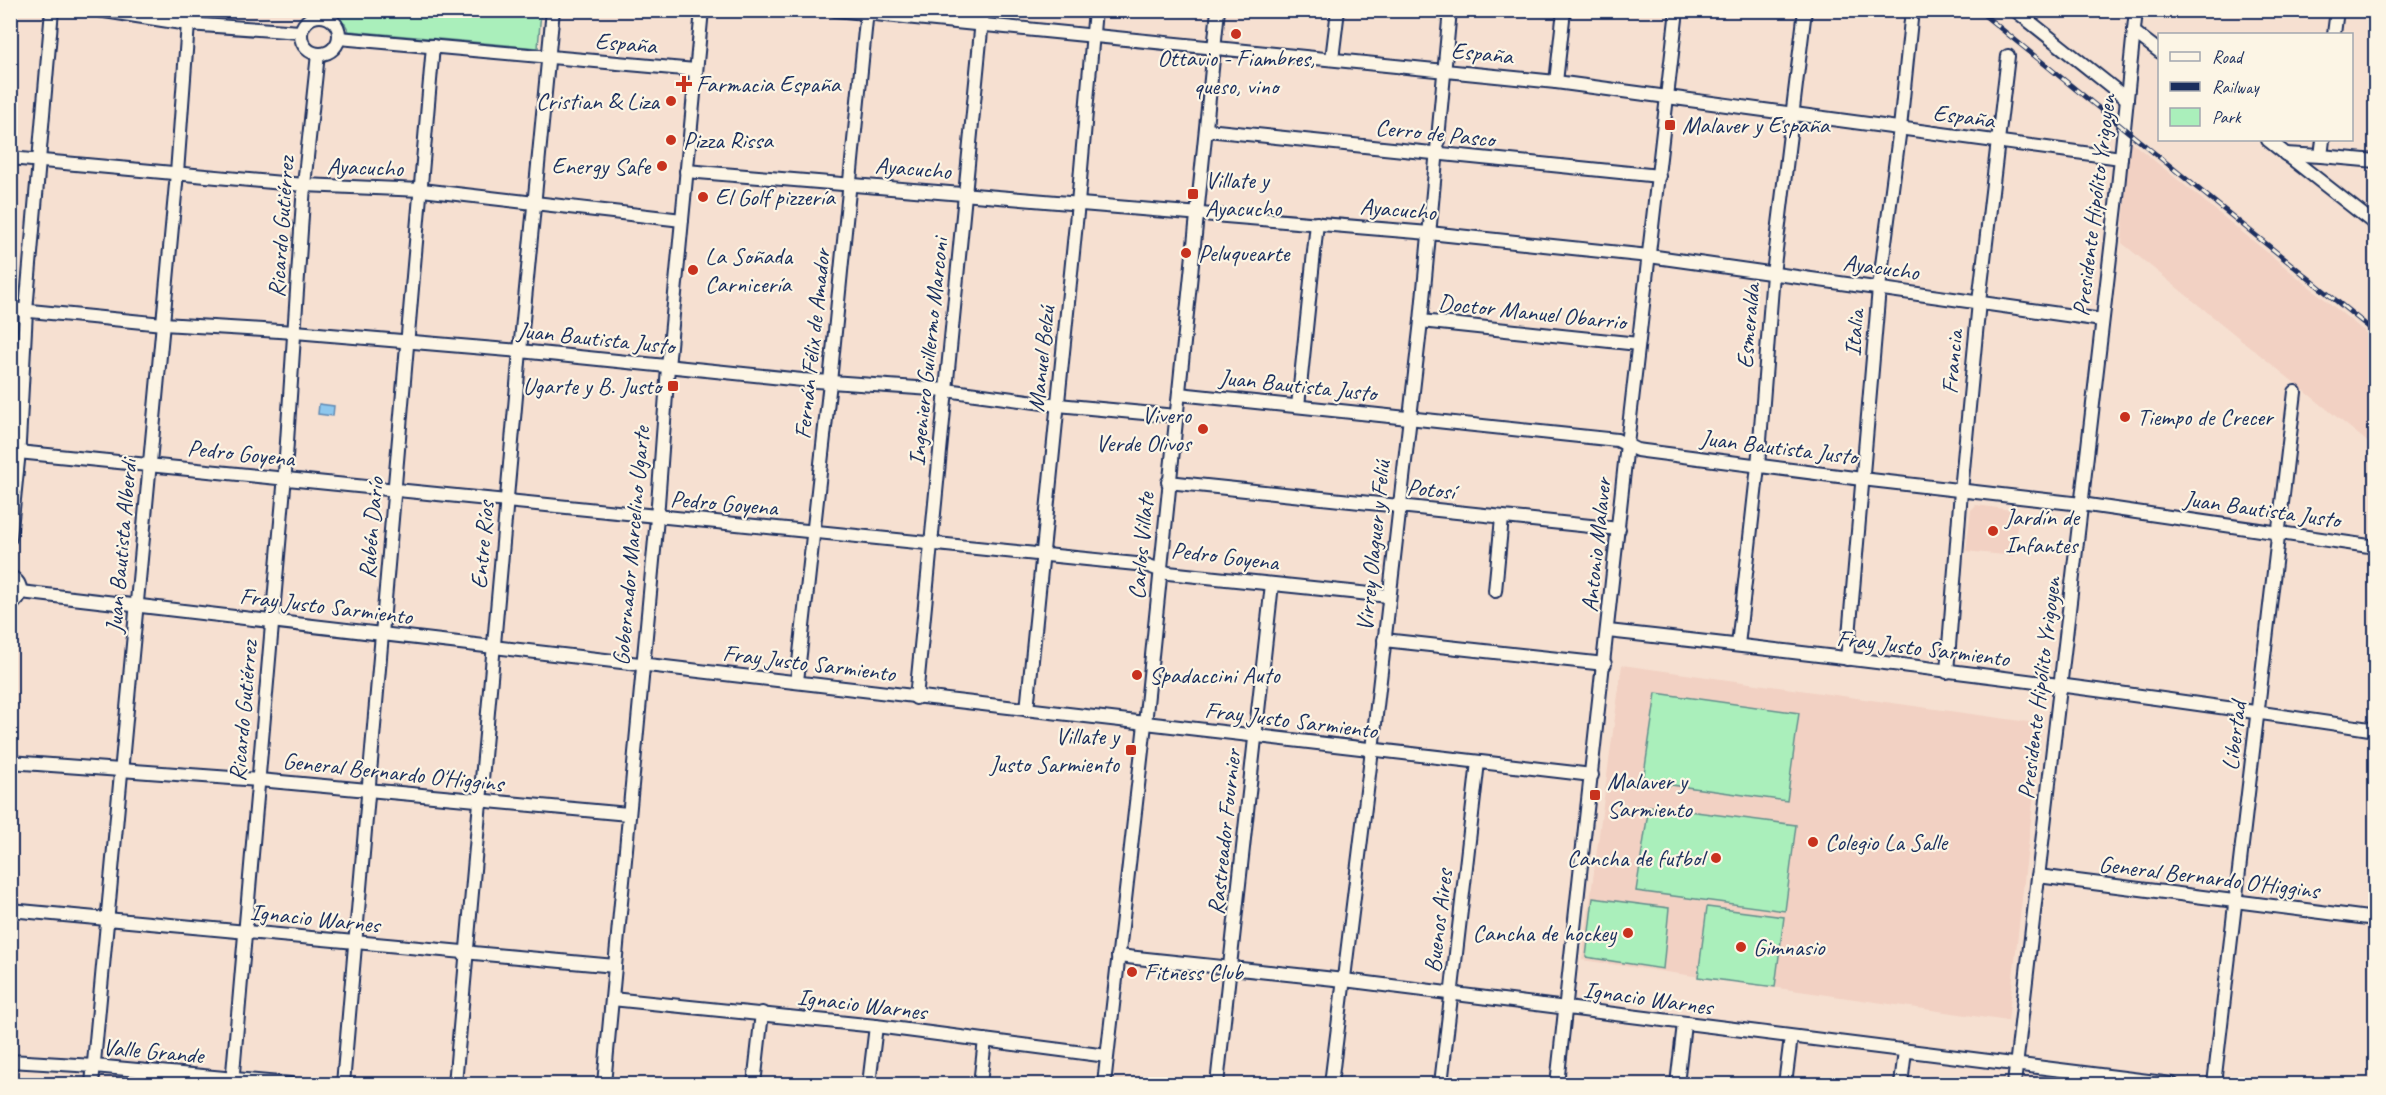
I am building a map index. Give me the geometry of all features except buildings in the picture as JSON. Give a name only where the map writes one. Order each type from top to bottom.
[{"type":"street","points":[[10,538],[18,452],[26,311],[52,10]]},
{"type":"street","points":[[98,10],[188,24],[300,32]]},
{"type":"street","name":"Juan Bautista Alberdi","points":[[92,1084],[177,173],[189,10]]},
{"type":"street","name":"Entre Ríos","points":[[455,1084],[520,351],[553,10]]},
{"type":"street","name":"Gobernador Marcelino Ugarte","points":[[604,1084],[702,10]]},
{"type":"street","name":"España","points":[[835,10],[1556,82],[2121,158]]},
{"type":"street","name":"Ingeniero Guillermo Marconi","points":[[916,698],[983,10]]},
{"type":"street","name":"Manuel Belzú","points":[[1027,711],[1095,10]]},
{"type":"street","name":"Carlos Villate","points":[[1104,1084],[1145,724],[1218,10]]},
{"type":"street","points":[[1332,59],[1338,10]]},
{"type":"street","name":"Virrey Olaguer y Feliú","points":[[1331,1084],[1421,321],[1450,10]]},
{"type":"street","points":[[1556,82],[1564,10]]},
{"type":"street","name":"Antonio Malaver","points":[[1557,1084],[1677,10]]},
{"type":"street","name":"Esmeralda","points":[[1738,645],[1758,466],[1773,274],[1805,10]]},
{"type":"street","name":"Italia","points":[[1847,659],[1879,288],[1900,128],[1912,10]]},
{"type":"street","points":[[2015,10],[2127,99]]},
{"type":"street","name":"Presidente Hipólito Yrigoyen","points":[[2014,1084],[2121,158],[2136,10]]},
{"type":"street","points":[[2334,33],[2337,10]]},
{"type":"street","name":"Fernán Félix de Amador","points":[[797,681],[867,12]]},
{"type":"street","points":[[324,13],[337,26],[339,38],[329,52],[312,53],[303,45],[300,32],[306,21],[324,13]]},
{"type":"street","points":[[2134,32],[2158,50]]},
{"type":"street","name":"España","points":[[339,38],[695,70]]},
{"type":"street","name":"Rubén Darío","points":[[343,1084],[434,46]]},
{"type":"street","name":"Ricardo Gutiérrez","points":[[233,1082],[284,479],[304,185],[318,54]]},
{"type":"street","name":"Francia","points":[[1947,672],[1960,491],[1979,302],[2008,56]]},
{"type":"street","name":"Cerro de Pasco","points":[[1207,130],[1659,176]]},
{"type":"street","points":[[2269,141],[2376,225]]},
{"type":"street","points":[[2321,156],[2323,141]]},
{"type":"street","points":[[2285,154],[2376,161]]},
{"type":"street","name":"Ayacucho","points":[[10,158],[304,185],[422,190],[682,220]]},
{"type":"street","name":"Ayacucho","points":[[687,171],[1429,232],[1649,256],[2102,320]]},
{"type":"street","points":[[1298,406],[1317,223]]},
{"type":"street","name":"Juan Bautista Justo","points":[[10,309],[163,324],[295,332],[520,351],[830,382],[946,390],[1058,405],[1176,416]]},
{"type":"street","name":"Doctor Manuel Obarrio","points":[[1421,321],[1638,344]]},
{"type":"street","name":"Libertad","points":[[2214,1084],[2295,392]]},
{"type":"street","name":"Juan Bautista Justo","points":[[1179,394],[1617,440],[1637,450],[2081,504],[2376,547]]},
{"type":"street","name":"Pedro Goyena","points":[[18,452],[657,518],[1146,565],[1168,573],[1389,596]]},
{"type":"street","name":"Potosí","points":[[1168,482],[1619,530]]},
{"type":"street","points":[[1495,591],[1502,518]]},
{"type":"street","points":[[10,576],[18,583],[21,592],[17,601],[10,605]]},
{"type":"street","name":"Rastreador Fournier","points":[[1217,1084],[1272,584]]},
{"type":"street","name":"Fray Justo Sarmiento","points":[[21,592],[383,633],[642,666],[797,681],[1027,711],[1592,775]]},
{"type":"street","name":"Fray Justo Sarmiento","points":[[1608,631],[1847,659],[2258,712],[2376,730]]},
{"type":"street","points":[[1384,640],[1605,664]]},
{"type":"street","name":"General Bernardo O'Higgins","points":[[10,762],[259,780],[628,814]]},
{"type":"street","name":"Buenos Aires","points":[[1441,1084],[1478,762]]},
{"type":"street","name":"General Bernardo O'Higgins","points":[[2038,876],[2376,919]]},
{"type":"street","name":"Ignacio Warnes","points":[[10,910],[615,966]]},
{"type":"street","name":"Ignacio Warnes","points":[[1119,956],[1344,980],[2172,1084]]},
{"type":"street","name":"Ignacio Warnes","points":[[612,999],[876,1026],[1107,1056]]},
{"type":"street","points":[[754,1084],[762,1013]]},
{"type":"street","points":[[1677,1084],[1684,1024]]},
{"type":"street","points":[[869,1084],[876,1026]]},
{"type":"street","points":[[1785,1084],[1791,1037]]},
{"type":"street","points":[[980,1084],[985,1040]]},
{"type":"street","points":[[1901,1084],[1905,1051]]},
{"type":"street","name":"Valle Grande","points":[[10,1061],[94,1066],[233,1082],[291,1084]]},
{"type":"shaded area","points":[[2129,140],[2375,340],[2375,448],[2122,243]]},
{"type":"shaded area","name":"Jardín de Infantes","points":[[1976,505],[2019,511],[2013,556],[1966,551],[1971,510]]},
{"type":"shaded area","name":"Colegio La Salle","points":[[1622,665],[2042,724],[2008,1021],[1582,960]]},
{"type":"green space","points":[[336,11],[541,11],[538,48],[349,31],[345,24],[333,16]]},
{"type":"green space","points":[[10,318],[18,318],[11,403]]},
{"type":"green space","name":"Cancha de futbol","points":[[1656,693],[1799,713],[1787,801],[1643,781]]},
{"type":"green space","name":"Cancha de futbol","points":[[1649,806],[1796,825],[1785,911],[1636,891]]},
{"type":"green space","name":"Cancha de hockey","points":[[1593,898],[1669,908],[1663,969],[1586,957]]},
{"type":"green space","name":"Gimnasio","points":[[1707,907],[1784,917],[1775,987],[1698,977]]},
{"type":"water","points":[[319,404],[334,406],[333,416],[318,414]]},
{"type":"railway","points":[[1978,10],[2376,333]]},
{"type":"place","name":"Ottavio - Fiambres, queso, vino","points":[[1236,34]]},
{"type":"place","name":"Farmacia España","points":[[684,84]]},
{"type":"place","name":"Cristian & Liza","points":[[671,101]]},
{"type":"place","name":"Malaver y España","points":[[1670,125]]},
{"type":"place","name":"Pizza Rissa","points":[[671,140]]},
{"type":"place","name":"Energy Safe","points":[[662,166]]},
{"type":"place","name":"Villate y Ayacucho","points":[[1193,194]]},
{"type":"place","name":"El Golf pizzería","points":[[703,197]]},
{"type":"place","name":"Peluquearte","points":[[1186,253]]},
{"type":"place","name":"La Soñada Carnicería","points":[[693,270]]},
{"type":"place","name":"Ugarte y B. Justo","points":[[673,386]]},
{"type":"place","name":"Tiempo de Crecer","points":[[2125,417]]},
{"type":"place","name":"Vivero Verde Olivos","points":[[1203,429]]},
{"type":"place","name":"Jardín de Infantes","points":[[1993,531]]},
{"type":"place","name":"Spadaccini Auto","points":[[1137,675]]},
{"type":"place","name":"Villate y Justo Sarmiento","points":[[1131,750]]},
{"type":"place","name":"Malaver y Sarmiento","points":[[1595,795]]},
{"type":"place","name":"Colegio La Salle","points":[[1813,842]]},
{"type":"place","name":"Cancha de futbol","points":[[1716,858]]},
{"type":"place","name":"Cancha de hockey","points":[[1628,933]]},
{"type":"place","name":"Gimnasio","points":[[1741,947]]},
{"type":"place","name":"Fitness Club","points":[[1132,972]]}]
